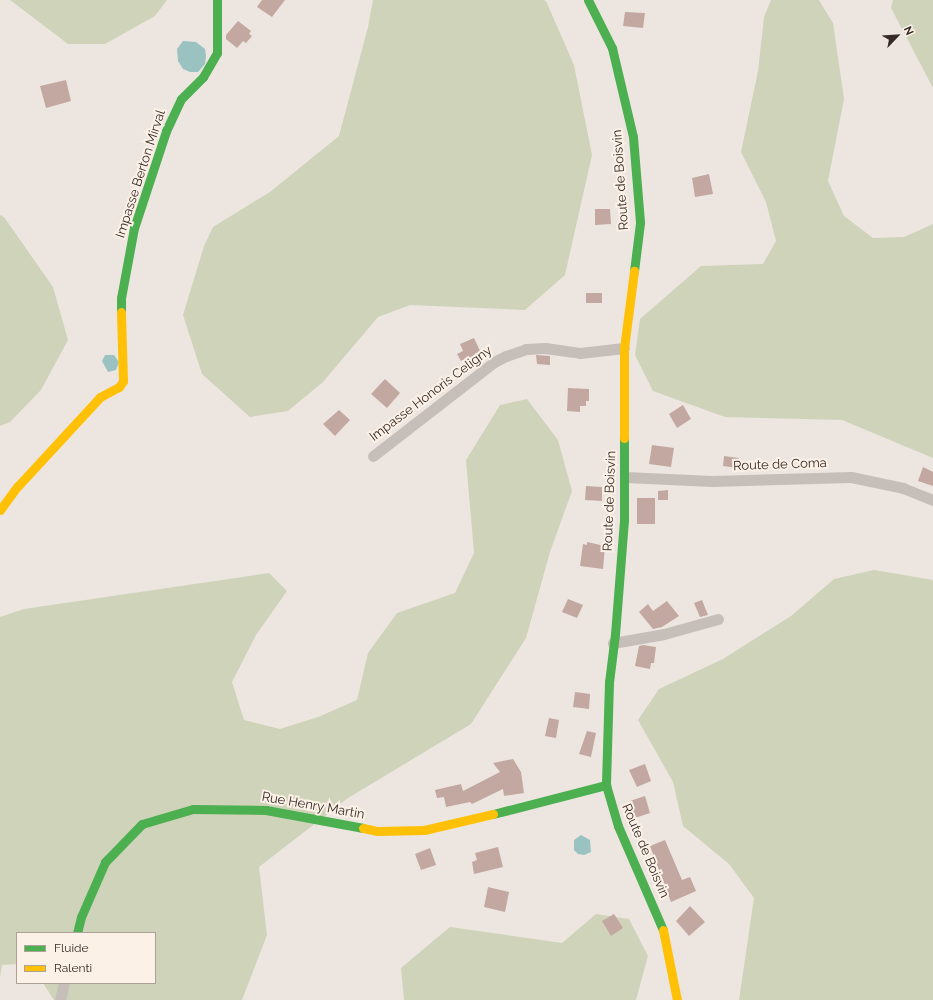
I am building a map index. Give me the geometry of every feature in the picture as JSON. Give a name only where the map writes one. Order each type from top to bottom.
[{"type":"street","name":"Impasse Berton Mirval","points":[[0,510],[17,487],[100,397],[119,387],[124,381],[121,298],[134,228],[166,131],[181,99],[203,78],[217,53],[217,0]]},
{"type":"street","name":"Route de Boisvin","points":[[588,0],[612,48],[633,137],[640,222],[624,348],[624,520],[608,682],[606,785],[618,826],[663,931],[677,1000]]},
{"type":"street","name":"Impasse Honoris Celigny","points":[[373,456],[494,362],[506,356],[532,349],[545,348],[580,353],[624,348]]},
{"type":"street","name":"Route de Coma","points":[[625,476],[712,481],[851,477],[903,488],[933,500]]},
{"type":"street","points":[[613,643],[664,634],[718,619]]},
{"type":"street","name":"Rue Henry Martin","points":[[77,932],[81,917],[104,862],[142,824],[193,809],[266,810],[377,831],[424,830],[534,805],[606,785]]},
{"type":"street","points":[[60,1000],[64,984]]},
{"type":"green space","points":[[10,0],[167,0],[155,16],[105,44],[68,44]]},
{"type":"green space","points":[[373,0],[546,1],[574,65],[592,155],[565,275],[525,310],[410,305],[378,317],[323,382],[288,411],[250,417],[202,374],[183,315],[204,246],[213,227],[270,192],[339,136],[368,27]]},
{"type":"green space","points":[[771,0],[819,0],[833,23],[844,99],[828,181],[844,216],[873,238],[904,237],[933,224],[933,458],[842,420],[725,417],[653,391],[635,355],[640,319],[701,266],[763,264],[776,241],[766,202],[741,152],[758,71],[764,17]]},
{"type":"green space","points":[[893,0],[933,0],[933,88],[891,8]]},
{"type":"green space","points":[[0,215],[4,217],[53,287],[68,340],[41,390],[10,422],[0,426]]},
{"type":"green space","points":[[527,399],[558,440],[572,491],[550,552],[526,638],[471,724],[348,798],[259,867],[267,935],[242,1000],[54,1000],[44,984],[156,984],[156,932],[16,932],[16,964],[2,965],[0,977],[0,617],[24,609],[269,573],[287,591],[256,635],[232,682],[244,720],[280,729],[318,717],[357,700],[368,653],[397,613],[455,593],[474,553],[466,460],[500,405]]},
{"type":"green space","points":[[874,570],[933,580],[933,1000],[739,1000],[754,898],[729,864],[683,826],[673,782],[638,720],[659,689],[723,659],[791,616],[834,579]]},
{"type":"green space","points":[[596,914],[629,919],[648,956],[636,1000],[404,1000],[401,968],[450,927],[562,943]]},
{"type":"water","points":[[183,41],[196,42],[205,49],[205,64],[198,72],[190,72],[183,69],[178,61],[177,49]]},
{"type":"water","points":[[105,355],[114,355],[119,362],[116,370],[108,372],[102,361]]},
{"type":"water","points":[[581,835],[590,840],[591,852],[584,855],[578,854],[574,850],[574,840]]},
{"type":"building","points":[[262,0],[285,0],[272,17],[257,7]]},
{"type":"building","points":[[625,12],[645,13],[643,28],[623,26]]},
{"type":"building","points":[[238,21],[251,31],[249,34],[252,36],[246,43],[243,41],[237,48],[226,39],[226,35]]},
{"type":"building","points":[[66,80],[71,101],[46,108],[40,86]]},
{"type":"building","points":[[709,174],[713,194],[695,197],[692,178]]},
{"type":"building","points":[[595,209],[610,209],[611,224],[595,225]]},
{"type":"building","points":[[586,293],[602,293],[602,303],[586,303]]},
{"type":"building","points":[[474,338],[481,353],[461,361],[457,354],[463,351],[460,344]]},
{"type":"building","points":[[536,355],[550,356],[550,365],[537,364]]},
{"type":"building","points":[[385,379],[400,393],[387,408],[371,394]]},
{"type":"building","points":[[568,388],[589,389],[589,401],[586,401],[586,406],[580,406],[580,412],[567,411]]},
{"type":"building","points":[[683,405],[691,419],[677,428],[669,414]]},
{"type":"building","points":[[339,410],[350,420],[335,436],[323,424]]},
{"type":"building","points":[[652,445],[674,448],[671,467],[649,464]]},
{"type":"building","points":[[724,456],[739,458],[738,468],[723,466]]},
{"type":"building","points":[[923,467],[933,472],[933,486],[918,481]]},
{"type":"building","points":[[586,486],[602,487],[602,501],[585,500]]},
{"type":"building","points":[[668,490],[668,500],[658,500],[658,491]]},
{"type":"building","points":[[637,498],[655,498],[655,524],[637,524]]},
{"type":"building","points":[[587,542],[605,546],[603,569],[580,566],[583,544],[587,545]]},
{"type":"building","points":[[568,599],[583,605],[577,618],[562,612]]},
{"type":"building","points":[[702,600],[708,615],[700,617],[694,603]]},
{"type":"building","points":[[667,601],[679,616],[662,627],[653,629],[639,612],[648,604],[653,611]]},
{"type":"building","points":[[643,645],[656,647],[654,663],[651,663],[650,669],[635,666],[639,646]]},
{"type":"building","points":[[575,692],[590,694],[589,709],[573,707]]},
{"type":"building","points":[[549,718],[559,720],[556,738],[545,736]]},
{"type":"building","points":[[587,731],[596,733],[591,757],[579,754]]},
{"type":"building","points":[[513,759],[521,772],[524,793],[504,796],[503,789],[472,804],[470,802],[446,807],[444,797],[437,798],[435,790],[461,784],[463,791],[500,772],[493,763]]},
{"type":"building","points":[[645,764],[651,781],[637,787],[629,770]]},
{"type":"building","points":[[645,796],[650,813],[635,818],[630,801]]},
{"type":"building","points":[[665,840],[682,880],[690,877],[696,891],[671,902],[650,846]]},
{"type":"building","points":[[498,847],[503,867],[474,874],[472,862],[477,860],[475,853]]},
{"type":"building","points":[[430,848],[436,865],[421,870],[415,854]]},
{"type":"building","points":[[488,887],[509,892],[505,912],[484,907]]},
{"type":"building","points":[[690,906],[705,922],[689,936],[676,921]]},
{"type":"building","points":[[614,914],[623,928],[611,936],[602,921]]},
{"type":"traffic: fast","points":[[121,312],[121,298],[134,228],[166,131],[181,99],[203,77],[217,53],[217,0]]},
{"type":"traffic: fast","points":[[588,0],[612,48],[633,137],[640,223],[634,271]]},
{"type":"traffic: fast","points":[[624,438],[624,520],[615,634],[609,682],[606,785],[618,826],[663,930]]},
{"type":"traffic: fast","points":[[493,814],[606,785]]},
{"type":"traffic: fast","points":[[77,932],[81,917],[105,862],[142,824],[193,809],[266,810],[363,828]]},
{"type":"traffic: slow","points":[[624,438],[624,348],[634,271]]},
{"type":"traffic: slow","points":[[0,510],[17,487],[100,397],[119,387],[123,381],[121,312]]},
{"type":"traffic: slow","points":[[363,828],[377,831],[424,830],[493,814]]},
{"type":"traffic: slow","points":[[663,930],[677,1000]]}]
